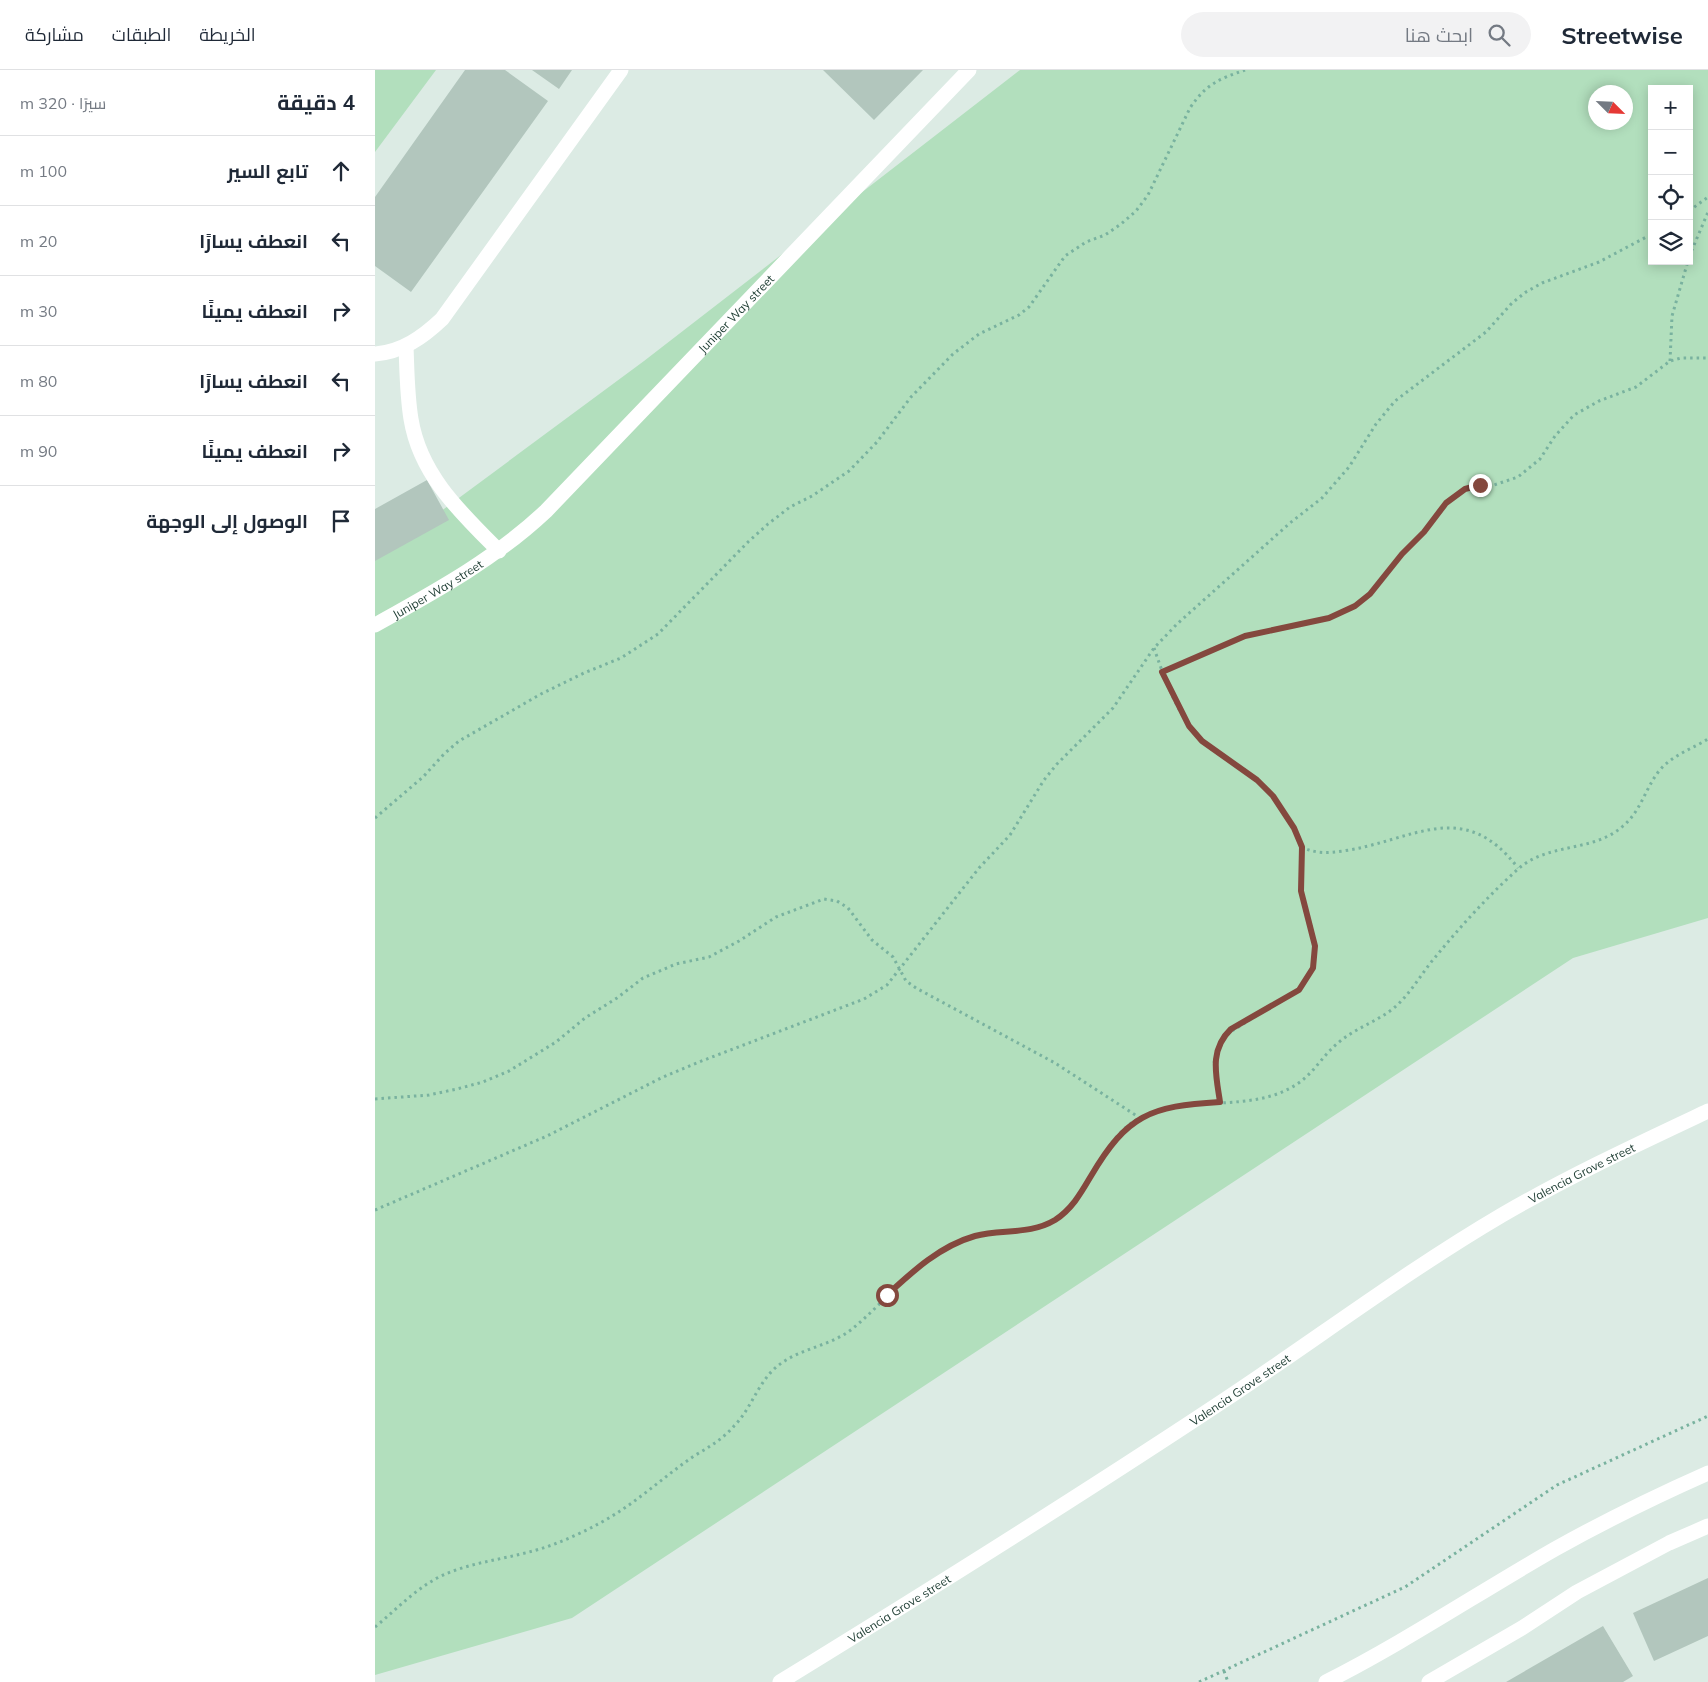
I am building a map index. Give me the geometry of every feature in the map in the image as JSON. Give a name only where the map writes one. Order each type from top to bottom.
[{"type":"street","points":[[375,354],[385,354],[406,346],[425,335],[456,301],[621,70]]},
{"type":"street","name":"Juniper Way street","points":[[375,626],[473,569],[499,551],[523,532],[569,489],[969,70]]},
{"type":"street","points":[[406,346],[411,421],[427,468],[440,489],[456,508],[499,551]]},
{"type":"street","name":"Valencia Grove street","points":[[780,1682],[1071,1501],[1286,1360],[1459,1241],[1580,1172],[1708,1112]]},
{"type":"street","points":[[1326,1682],[1410,1638],[1554,1550],[1603,1523],[1708,1473]]},
{"type":"street","points":[[1429,1682],[1522,1628],[1577,1592],[1669,1543],[1708,1526]]},
{"type":"path","points":[[375,818],[423,777],[443,754],[459,741],[541,694],[621,658],[658,634],[768,524],[790,507],[812,496],[849,471],[877,442],[911,397],[953,354],[979,334],[1029,307],[1065,256],[1086,242],[1113,230],[1136,211],[1147,195],[1190,108],[1199,95],[1225,76],[1245,70]]},
{"type":"path","points":[[1693,208],[1708,197]]},
{"type":"path","points":[[1693,248],[1708,212]]},
{"type":"path","points":[[375,1210],[530,1144],[590,1116],[669,1075],[864,999],[887,985],[979,868],[1010,834],[1044,780],[1057,764],[1113,708],[1154,648],[1177,624],[1290,523],[1323,498],[1349,467],[1376,424],[1395,401],[1486,332],[1512,303],[1542,283],[1599,262],[1648,236]]},
{"type":"path","points":[[1670,361],[1672,316],[1687,265]]},
{"type":"path","points":[[1162,672],[1245,636],[1329,618],[1355,606],[1370,594],[1402,554],[1424,532],[1453,497],[1465,489],[1480,485],[1494,485],[1518,477],[1540,459],[1555,436],[1574,415],[1599,401],[1637,387],[1670,361],[1681,358],[1708,358]]},
{"type":"path","points":[[1154,648],[1162,672],[1189,726],[1202,741],[1257,780],[1273,796],[1294,828],[1302,847],[1301,891],[1315,946],[1313,968],[1299,990],[1231,1029],[1219,1043],[1215,1060],[1220,1102]]},
{"type":"path","points":[[375,1627],[413,1593],[443,1575],[481,1562],[545,1548],[618,1513],[724,1436],[747,1410],[763,1381],[786,1359],[800,1351],[842,1336],[938,1252],[974,1236],[1029,1231],[1056,1219],[1078,1199],[1111,1144],[1129,1125],[1140,1118],[1185,1106],[1262,1099],[1279,1095],[1307,1077],[1340,1041],[1379,1019],[1395,1007],[1409,993],[1451,939],[1518,868],[1542,854],[1595,842],[1610,836],[1636,813],[1660,770],[1681,753],[1708,739]]},
{"type":"path","points":[[1302,847],[1312,852],[1327,853],[1358,849],[1425,829],[1459,827],[1491,840],[1510,857],[1518,868]]},
{"type":"path","points":[[375,1099],[429,1095],[483,1082],[509,1071],[556,1042],[585,1018],[617,998],[643,978],[659,970],[709,957],[725,950],[764,923],[811,902],[824,899],[837,902],[849,908],[872,940],[893,957],[906,981],[916,988],[1055,1062],[1140,1118]]},
{"type":"path","points":[[1199,1682],[1405,1587],[1557,1485],[1708,1416]]},
{"type":"path","points":[[1224,1671],[1228,1682]]},
{"type":"green space","points":[[375,70],[436,70],[375,152]]},
{"type":"green space","points":[[1020,70],[1708,70],[1708,918],[1573,958],[572,1618],[375,1675],[375,560],[644,361]]},
{"type":"building","points":[[465,70],[505,70],[548,101],[411,292],[375,266],[375,197]]},
{"type":"building","points":[[532,70],[572,70],[559,89]]},
{"type":"building","points":[[823,70],[923,70],[874,120]]},
{"type":"building","points":[[427,480],[449,520],[375,561],[375,509]]},
{"type":"building","points":[[1708,1578],[1708,1636],[1654,1661],[1633,1613]]},
{"type":"building","points":[[1603,1626],[1633,1676],[1623,1682],[1506,1682]]},
{"type":"route","points":[[887,1295],[938,1252],[955,1243],[974,1236],[1029,1231],[1056,1219],[1078,1199],[1093,1172],[1119,1134],[1140,1118],[1152,1113],[1185,1106],[1220,1102],[1215,1060],[1219,1043],[1231,1029],[1299,990],[1313,968],[1315,946],[1301,891],[1302,847],[1285,812],[1273,796],[1257,780],[1202,741],[1189,726],[1162,672],[1245,636],[1329,618],[1355,606],[1383,580],[1402,554],[1424,532],[1446,503],[1465,489],[1480,485]]}]
